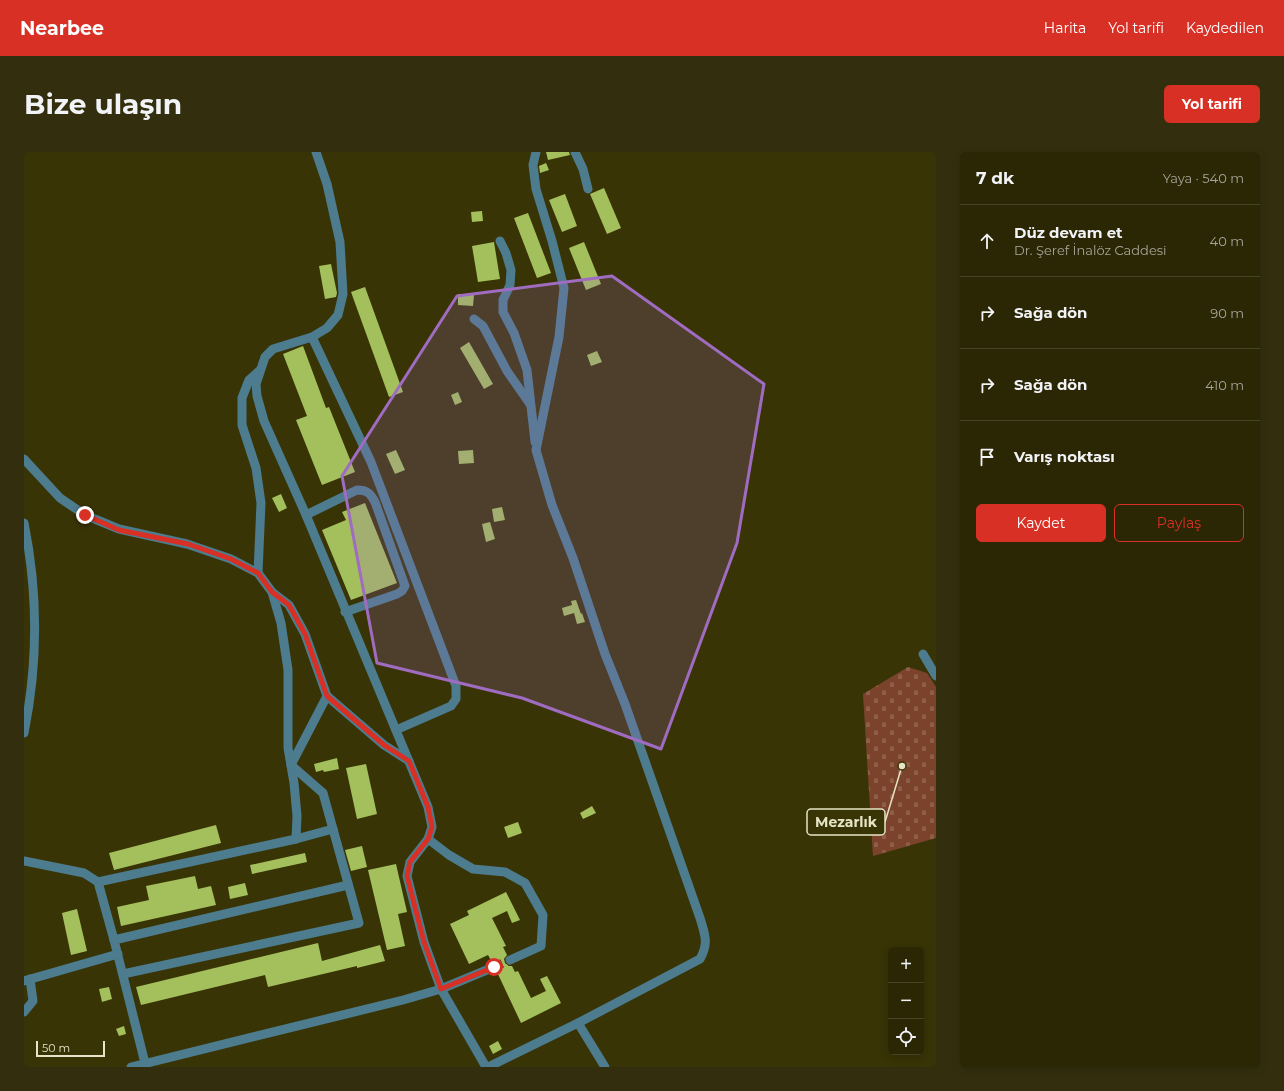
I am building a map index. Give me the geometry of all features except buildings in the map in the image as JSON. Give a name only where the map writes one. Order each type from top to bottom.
[{"type":"street","points":[[316,152],[327,184],[340,242],[343,294],[338,315],[327,328],[312,337],[274,349],[265,357],[256,384],[257,396],[262,414],[306,515],[345,612],[428,807],[432,827],[428,839],[410,862],[407,876],[424,942],[441,989],[487,1067],[578,1023],[700,959],[706,949],[705,935],[625,704],[605,654],[573,558],[552,505],[536,450],[527,370],[514,333],[503,312],[503,300],[510,285],[511,270],[506,253],[500,241]]},
{"type":"street","points":[[536,152],[533,164],[536,189],[552,241],[564,288],[559,338],[536,450]]},
{"type":"street","points":[[575,152],[588,189]]},
{"type":"street","points":[[474,319],[483,326],[507,371],[531,405]]},
{"type":"street","points":[[312,337],[371,462],[456,686],[456,699],[451,706],[396,730]]},
{"type":"street","points":[[258,573],[261,503],[256,468],[242,425],[242,398],[249,380],[260,370]]},
{"type":"street","points":[[24,459],[60,498],[85,515],[119,530],[195,547],[231,559],[258,573],[272,592],[289,605],[305,634],[327,696],[384,745],[409,761]]},
{"type":"street","points":[[306,515],[357,490],[364,490],[371,494],[375,502],[405,586],[402,591],[397,594],[345,612]]},
{"type":"street","points":[[24,523],[29,545],[35,619],[34,657],[24,733]]},
{"type":"street","points":[[272,592],[280,622],[288,670],[288,748],[297,816],[296,839]]},
{"type":"street","points":[[923,654],[936,676]]},
{"type":"street","points":[[291,766],[327,696]]},
{"type":"street","points":[[123,974],[359,923],[322,793],[291,766]]},
{"type":"street","points":[[98,882],[296,839],[332,829]]},
{"type":"street","points":[[428,839],[473,869],[505,872],[525,883],[543,915],[541,946],[510,960]]},
{"type":"street","points":[[24,861],[84,873],[98,882],[118,954],[145,1065]]},
{"type":"street","points":[[114,940],[348,885]]},
{"type":"street","points":[[24,1012],[32,1001],[27,980],[118,954]]},
{"type":"street","points":[[131,1067],[145,1065],[403,1000],[441,989],[494,967]]},
{"type":"street","points":[[578,1023],[605,1067]]},
{"type":"highlighted area","points":[[612,276],[764,384],[737,543],[661,749],[522,698],[377,663],[342,476],[457,296]]},
{"type":"green space","points":[[908,667],[927,673],[936,687],[936,838],[873,856],[863,694]]},
{"type":"tunnel","points":[[494,967],[510,960]]},
{"type":"place","name":"Mezarlık","points":[[902,766]]},
{"type":"route","points":[[85,515],[119,530],[188,544],[231,559],[258,573],[272,592],[289,605],[305,634],[327,696],[384,745],[409,761],[428,807],[432,827],[428,839],[410,862],[407,876],[424,942],[441,989],[494,967]]}]
